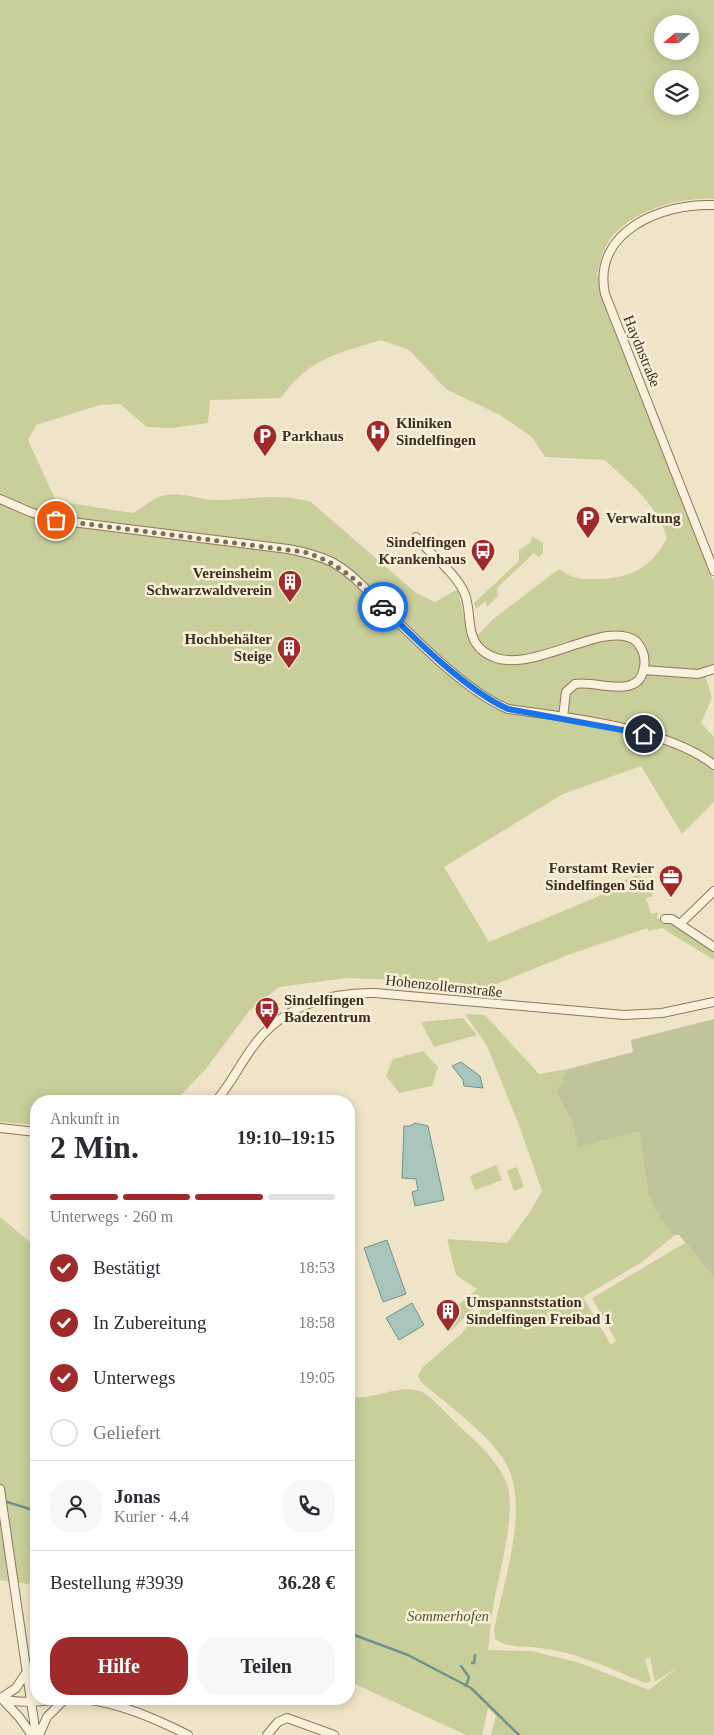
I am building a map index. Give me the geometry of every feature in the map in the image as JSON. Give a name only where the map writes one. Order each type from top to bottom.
[{"type":"street","name":"Haydnstraße","points":[[714,205],[690,205],[671,209],[628,230],[617,239],[610,250],[604,267],[603,280],[605,294],[714,571]]},
{"type":"street","points":[[0,499],[30,512],[56,520],[288,549],[322,557],[348,573],[397,621],[488,699],[508,709],[564,717],[644,734],[675,744],[714,765]]},
{"type":"street","points":[[416,537],[460,585],[465,595],[472,635],[476,643],[490,656],[501,660],[525,658],[618,634],[632,638],[640,646],[645,660],[644,670],[636,682],[622,687],[582,683],[570,687],[564,698],[564,717]]},
{"type":"street","points":[[644,670],[698,674],[714,669]]},
{"type":"street","points":[[680,924],[714,890]]},
{"type":"street","points":[[706,898],[714,903]]},
{"type":"street","points":[[665,919],[672,919],[714,947]]},
{"type":"street","name":"Hohenzollernstraße","points":[[220,1095],[267,1030],[300,1008],[334,995],[375,993],[624,1015],[662,1013],[714,1002]]},
{"type":"street","points":[[0,1128],[30,1131]]},
{"type":"street","points":[[0,1490],[30,1703],[10,1702],[0,1698]]},
{"type":"street","points":[[26,1673],[30,1677]]},
{"type":"street","points":[[0,1698],[16,1688],[26,1673]]},
{"type":"street","points":[[0,1698],[13,1709],[32,1735]]},
{"type":"street","points":[[30,1705],[38,1735]]},
{"type":"street","points":[[38,1735],[47,1717],[60,1705]]},
{"type":"street","points":[[115,1705],[161,1722],[188,1735]]},
{"type":"street","points":[[267,1735],[278,1722],[287,1718],[334,1735]]},
{"type":"green space","points":[[0,0],[714,0],[714,199],[700,199],[669,204],[653,209],[625,224],[614,234],[606,246],[601,257],[597,276],[600,277],[603,297],[675,477],[714,582],[714,664],[703,669],[712,698],[701,723],[714,737],[714,802],[682,834],[641,766],[563,794],[444,867],[489,942],[611,891],[610,887],[638,874],[645,880],[653,896],[646,898],[651,914],[658,912],[657,918],[675,925],[714,951],[714,960],[662,928],[649,931],[647,928],[568,955],[474,993],[420,981],[347,978],[279,987],[250,1010],[205,1070],[181,1095],[30,1095],[30,1124],[0,1122]],"holes":[[[381,340],[409,350],[446,389],[500,415],[532,437],[545,457],[605,460],[642,495],[656,514],[667,538],[661,549],[646,565],[629,574],[618,577],[607,579],[572,577],[559,569],[492,620],[479,634],[466,626],[458,589],[435,602],[416,593],[311,502],[276,497],[212,500],[169,494],[155,499],[133,513],[56,501],[28,440],[36,425],[100,405],[120,404],[147,427],[171,428],[208,423],[210,400],[281,398],[302,374],[325,359]]]},
{"type":"green space","points":[[532,536],[543,543],[543,553],[539,557],[534,553],[497,588],[498,596],[487,607],[486,601],[476,609],[474,603],[519,561],[519,550],[531,542]]},
{"type":"green space","name":"Sommerhofen","points":[[465,1014],[485,1015],[539,1074],[568,1069],[556,1094],[572,1122],[578,1146],[639,1130],[648,1191],[673,1235],[675,1235],[642,1262],[583,1297],[611,1345],[616,1341],[592,1298],[685,1243],[714,1278],[714,1735],[491,1735],[496,1716],[488,1708],[482,1735],[466,1735],[355,1684],[355,1398],[411,1389],[424,1393],[473,1438],[497,1465],[506,1481],[510,1509],[506,1544],[492,1613],[488,1650],[531,1651],[577,1662],[649,1690],[678,1667],[655,1682],[650,1658],[652,1657],[645,1659],[651,1681],[645,1683],[567,1653],[505,1644],[495,1639],[494,1630],[509,1566],[516,1520],[516,1498],[512,1478],[504,1460],[487,1439],[421,1382],[418,1376],[422,1368],[461,1334],[481,1311],[476,1306],[451,1331],[442,1318],[477,1289],[456,1275],[447,1239],[507,1243],[530,1212],[542,1191],[519,1125],[487,1046]]},
{"type":"green space","points":[[463,1018],[477,1035],[434,1047],[421,1022]]},
{"type":"green space","points":[[714,1019],[714,1278],[679,1235],[673,1235],[656,1212],[648,1191],[639,1131],[578,1147],[572,1122],[556,1093],[568,1069],[633,1052],[631,1040]]},
{"type":"green space","points":[[423,1051],[438,1067],[432,1086],[399,1093],[386,1076],[393,1059]]},
{"type":"green space","points":[[496,1165],[502,1180],[475,1190],[470,1176]]},
{"type":"green space","points":[[517,1167],[524,1187],[514,1191],[507,1171]]},
{"type":"green space","points":[[0,1217],[30,1242],[30,1579],[29,1584],[0,1580]]},
{"type":"water","points":[[461,1062],[480,1076],[483,1088],[464,1086],[463,1080],[452,1066]]},
{"type":"water","points":[[415,1123],[428,1126],[444,1200],[415,1206],[412,1192],[418,1190],[416,1179],[402,1178],[404,1126],[410,1126]]},
{"type":"water","points":[[387,1240],[406,1294],[383,1302],[364,1248]]},
{"type":"water","points":[[412,1303],[424,1325],[399,1340],[386,1318]]},
{"type":"waterway","points":[[4,1501],[30,1509]]},
{"type":"waterway","points":[[355,1635],[408,1655],[471,1688],[519,1735]]},
{"type":"waterway","points":[[472,1663],[474,1663],[475,1655]]},
{"type":"waterway","points":[[461,1666],[469,1677],[466,1686]]},
{"type":"way so far","points":[[56,520],[304,552],[322,557],[334,563],[348,573],[383,607]]},
{"type":"place","name":"Kliniken Sindelfingen","points":[[378,453]]},
{"type":"place","name":"Parkhaus","points":[[265,457]]},
{"type":"place","name":"Verwaltung","points":[[588,539]]},
{"type":"place","name":"Sindelfingen Krankenhaus","points":[[483,572]]},
{"type":"place","name":"Vereinsheim Schwarzwaldverein","points":[[290,603]]},
{"type":"place","name":"Hochbehälter Steige","points":[[289,669]]},
{"type":"place","name":"Forstamt Revier Sindelfingen Süd","points":[[671,898]]},
{"type":"place","name":"Sindelfingen Badezentrum","points":[[267,1030]]},
{"type":"place","name":"Umspannststation Sindelfingen Freibad 1","points":[[448,1332]]},
{"type":"route","points":[[383,607],[452,670],[488,699],[499,705],[508,709],[564,717],[644,734]]}]
